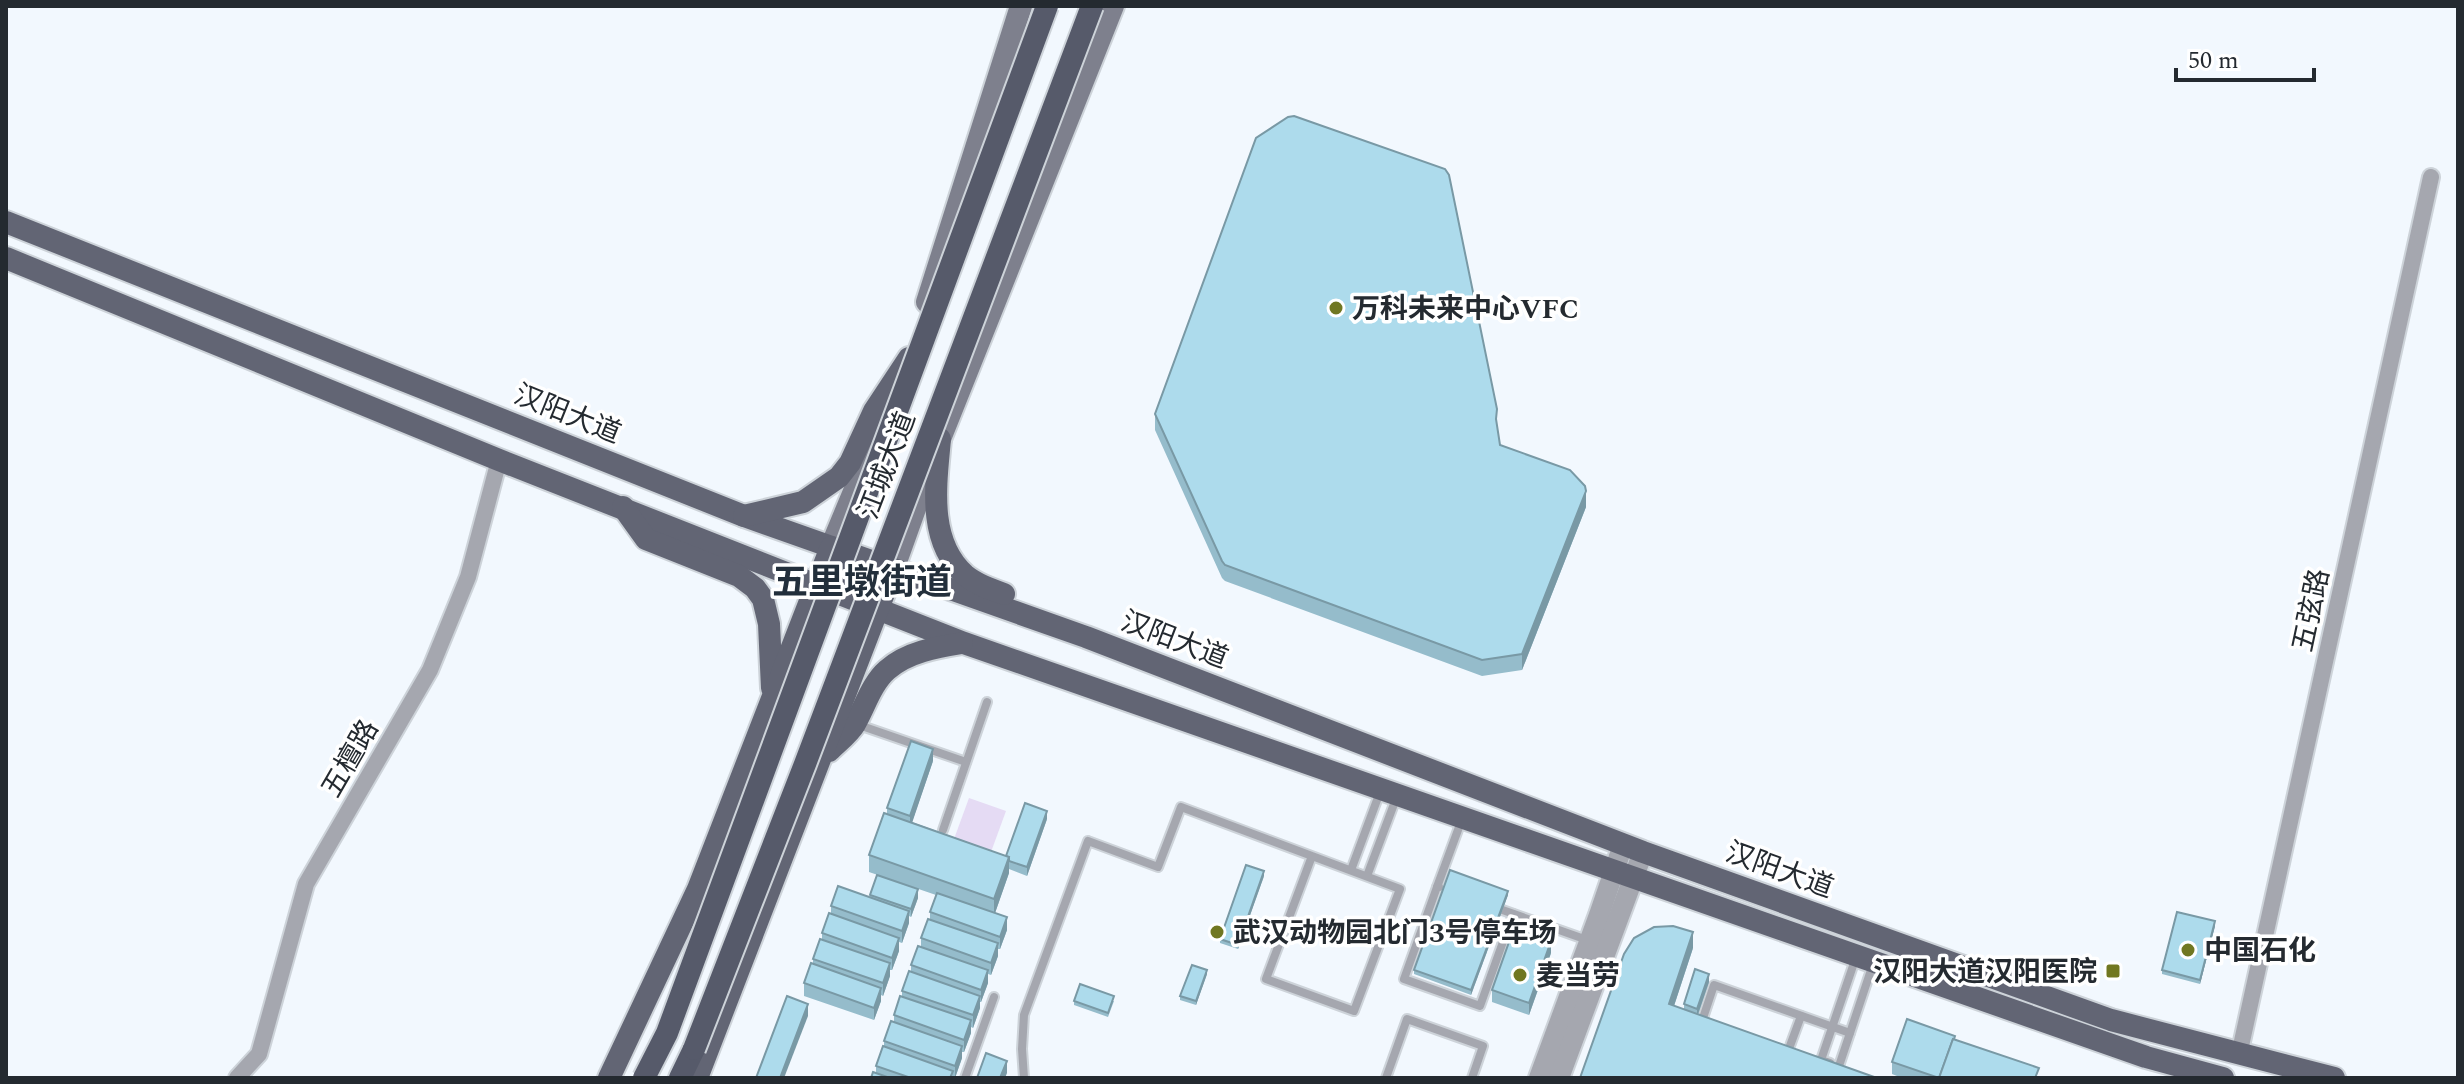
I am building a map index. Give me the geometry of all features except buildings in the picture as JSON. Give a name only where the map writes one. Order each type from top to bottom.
[{"type":"highway","name":"江城大道","points":[[644,1078],[673,1018],[1047,6]]},
{"type":"highway","name":"江城大道","points":[[682,1078],[816,735],[1092,6]]},
{"type":"main road","name":"江城大道","points":[[831,547],[909,358],[1021,6]]},
{"type":"main road","name":"江城大道","points":[[893,570],[940,439],[1113,6]]},
{"type":"main road","name":"汉阳大道","points":[[6,222],[744,516],[1086,637],[1633,848],[2111,1020],[2334,1078]]},
{"type":"main road","name":"汉阳大道","points":[[6,258],[499,460],[964,643],[2146,1057],[2223,1078]]},
{"type":"main road","points":[[744,516],[803,502],[839,477],[850,463],[874,411],[909,358]]},
{"type":"main road","points":[[940,439],[936,511],[942,538],[964,574],[981,585],[1035,606],[1086,637]]},
{"type":"main road","points":[[623,507],[646,539],[739,576],[755,588],[763,599],[769,624],[772,699]]},
{"type":"main road","points":[[609,1078],[698,889],[831,547]]},
{"type":"main road","points":[[697,1078],[893,570]]},
{"type":"main road","points":[[822,757],[855,723],[885,671],[930,648],[964,643]]},
{"type":"street","name":"五弦路","points":[[2239,1055],[2431,177]]},
{"type":"street","name":"五檀路","points":[[237,1078],[259,1054],[306,884],[430,670],[468,577],[499,460]]},
{"type":"street","points":[[1559,1078],[1633,848]]},
{"type":"street","points":[[1539,1078],[1590,941],[1624,875]]},
{"type":"lane","points":[[943,830],[987,702]]},
{"type":"lane","points":[[855,723],[966,762]]},
{"type":"lane","points":[[1351,870],[1390,792]]},
{"type":"lane","points":[[1367,876],[1390,792]]},
{"type":"lane","points":[[1024,1078],[1024,1015],[1088,841],[1158,867],[1181,807],[1351,870],[1400,889],[1354,1011],[1266,979],[1312,856]]},
{"type":"lane","points":[[1462,818],[1404,979],[1480,1006],[1513,914]]},
{"type":"lane","points":[[1437,887],[1450,891]]},
{"type":"lane","points":[[1488,905],[1590,941]]},
{"type":"lane","points":[[1850,1070],[1821,1060],[1865,959]]},
{"type":"lane","points":[[1839,1066],[1850,1033],[1865,959]]},
{"type":"lane","points":[[1715,1029],[1701,1024],[1714,985],[1850,1033]]},
{"type":"lane","points":[[965,1078],[994,997]]},
{"type":"lane","points":[[1773,1049],[1787,1055],[1801,1016]]},
{"type":"lane","points":[[1386,1078],[1407,1019],[1483,1046],[1472,1078]]},
{"type":"shaded area","points":[[969,798],[1006,811],[991,852],[954,839]]},
{"type":"place","name":"万科未来中心VFC","points":[[1336,308]]},
{"type":"place","name":"武汉动物园北门3号停车场","points":[[1217,932]]},
{"type":"place","name":"中国石化","points":[[2188,950]]},
{"type":"place","name":"汉阳大道汉阳医院","points":[[2113,971]]},
{"type":"place","name":"麦当劳","points":[[1520,975]]},
{"type":"district","name":"五里墩街道","points":[[862,581]]}]
